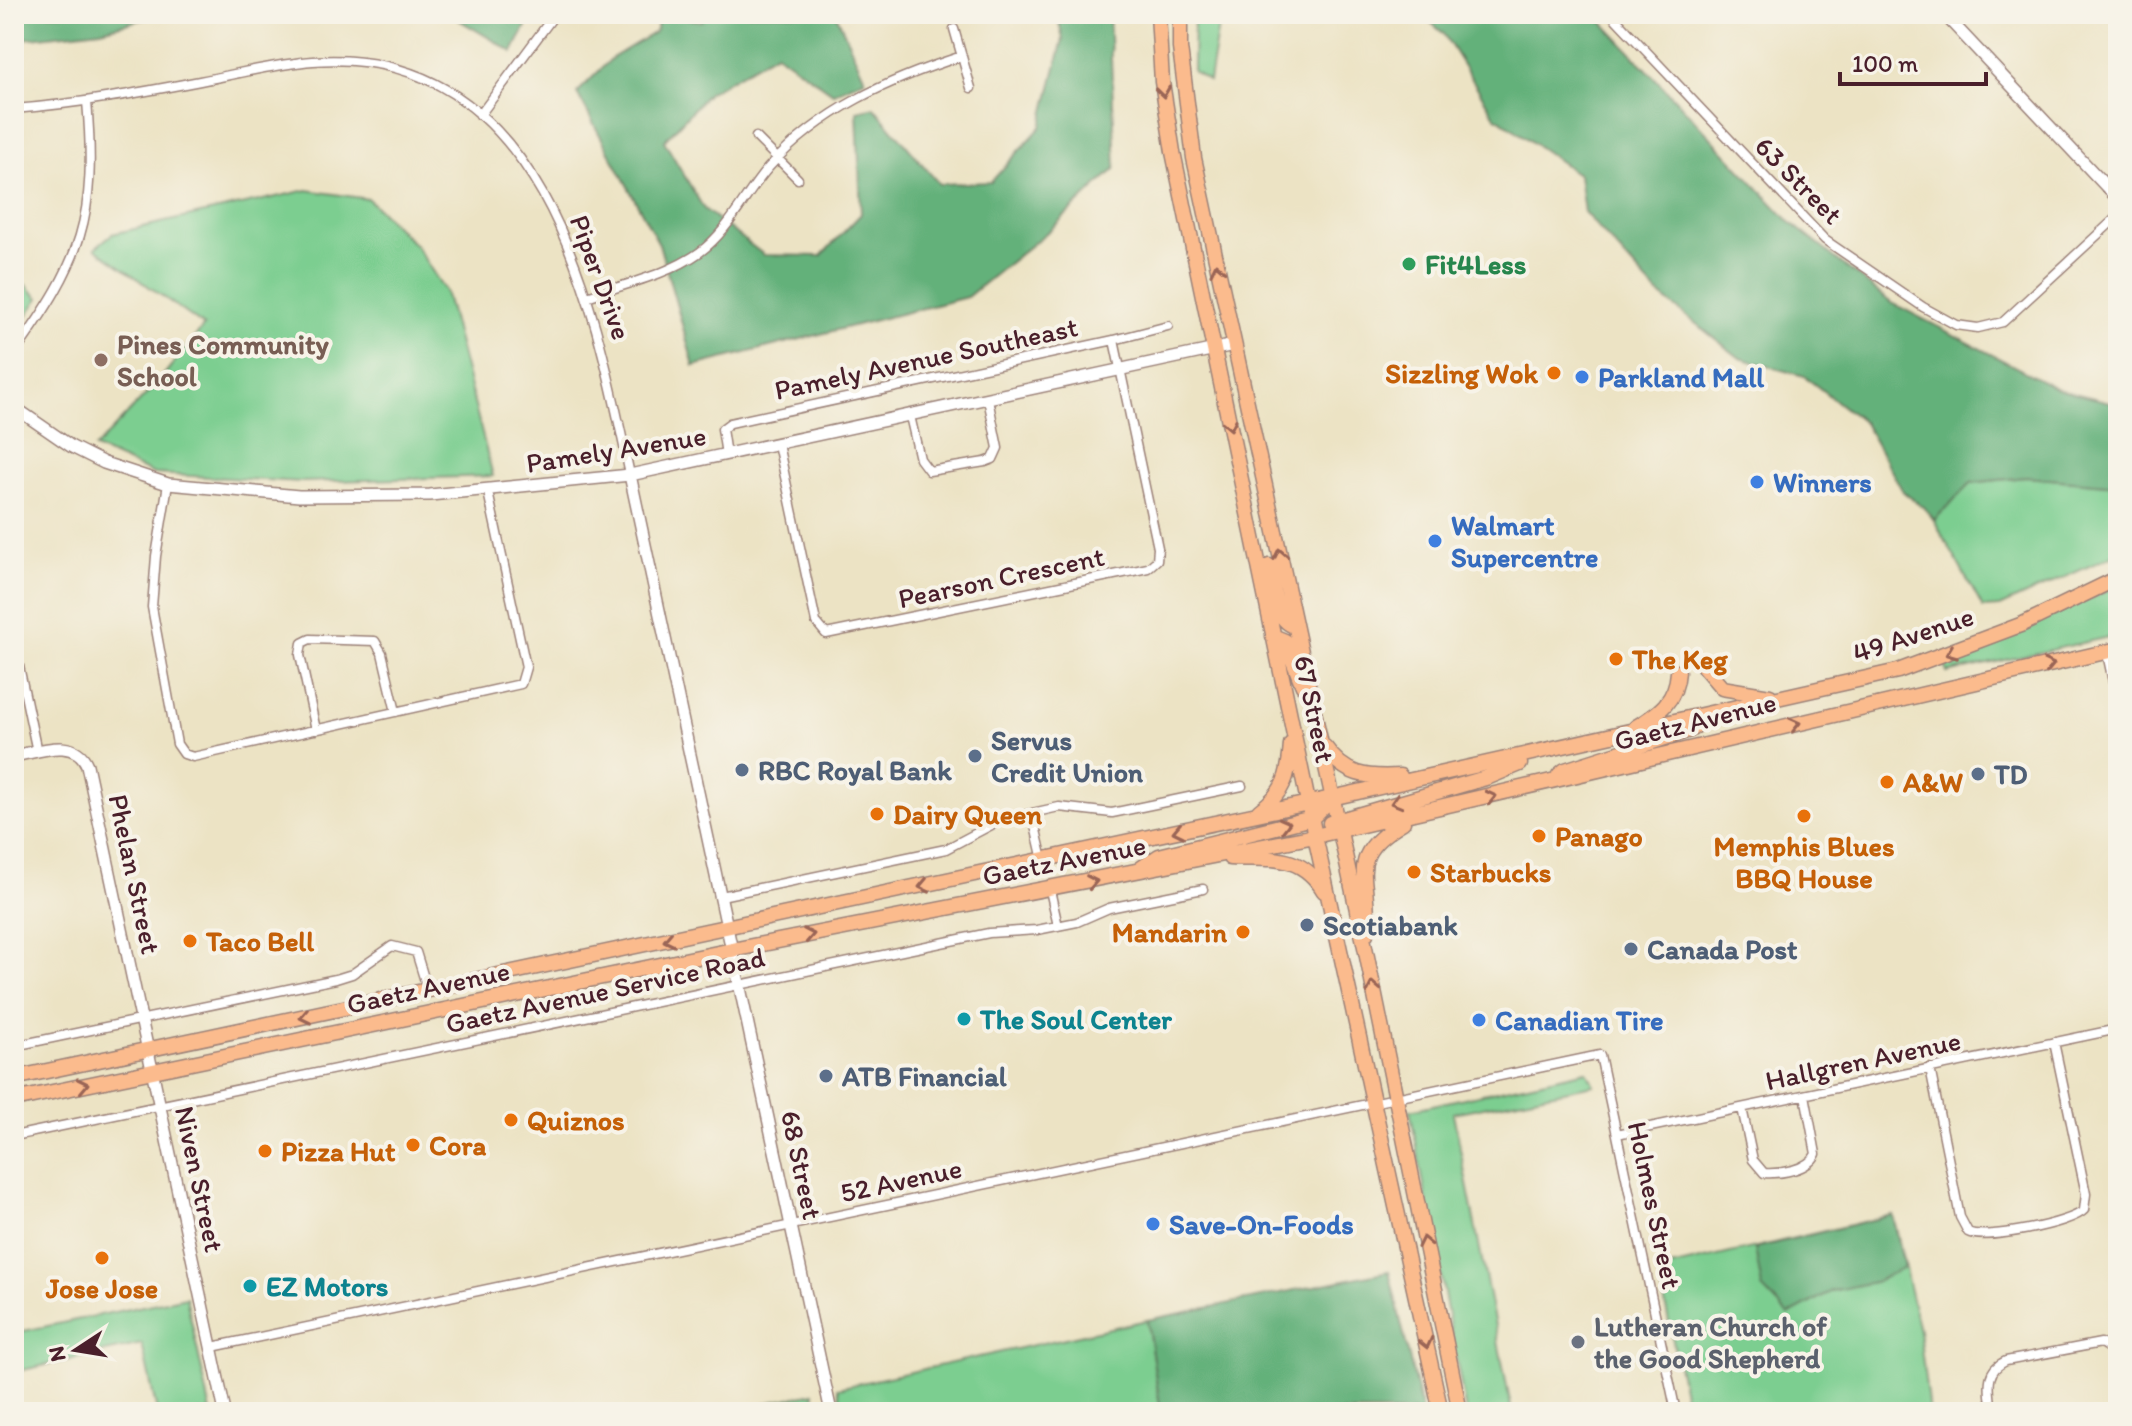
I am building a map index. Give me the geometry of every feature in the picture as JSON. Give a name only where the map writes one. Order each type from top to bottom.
[{"type":"main road","name":"67 Street","points":[[1158,14],[1162,82],[1173,152],[1315,836],[1441,1412]]},
{"type":"main road","name":"67 Street","points":[[1180,14],[1180,48],[1188,126],[1365,947],[1460,1412]]},
{"type":"main road","points":[[1249,517],[1264,547],[1280,612],[1285,621],[1295,626]]},
{"type":"main road","name":"49 Avenue","points":[[1713,713],[1898,671],[2023,624],[2118,578]]},
{"type":"main road","points":[[1273,636],[1285,641],[1296,674],[1311,701]]},
{"type":"main road","name":"Gaetz Avenue","points":[[1338,825],[1415,815],[2113,650]]},
{"type":"main road","points":[[1704,667],[1714,682],[1728,690],[1782,697]]},
{"type":"main road","points":[[1626,733],[1669,703],[1677,685],[1678,672]]},
{"type":"main road","points":[[1550,783],[1565,770],[1690,730],[1713,713]]},
{"type":"main road","name":"Gaetz Avenue","points":[[1332,798],[1713,713]]},
{"type":"main road","points":[[1254,815],[1276,798],[1287,779],[1291,723]]},
{"type":"main road","points":[[1320,740],[1337,764],[1352,774],[1376,778],[1440,774]]},
{"type":"main road","points":[[1315,836],[1338,825],[1489,777],[1550,751]]},
{"type":"main road","points":[[1133,874],[1159,856],[1310,811],[1332,798]]},
{"type":"main road","name":"Gaetz Avenue","points":[[14,1078],[1254,815],[1310,811]]},
{"type":"main road","points":[[1365,947],[1369,910],[1363,871],[1367,851],[1380,836],[1415,815]]},
{"type":"main road","name":"Gaetz Avenue","points":[[14,1100],[732,950],[1315,836]]},
{"type":"main road","points":[[1206,858],[1295,862],[1312,874],[1329,898]]},
{"type":"street","points":[[480,115],[555,14]]},
{"type":"street","name":"63 Street","points":[[1611,14],[1825,240],[1941,318],[1968,328],[1988,327],[2010,316],[2118,216]]},
{"type":"street","points":[[1944,14],[2118,199]]},
{"type":"street","points":[[954,29],[971,88]]},
{"type":"street","points":[[587,297],[670,269],[699,253],[721,232],[778,158],[823,119],[865,93],[962,56]]},
{"type":"street","name":"Piper Drive","points":[[14,109],[87,101],[282,65],[325,61],[371,65],[411,75],[447,93],[480,115],[504,137],[531,173],[568,243],[605,357],[732,950]]},
{"type":"street","points":[[14,354],[62,284],[82,237],[92,172],[87,101]]},
{"type":"street","points":[[756,137],[798,179]]},
{"type":"street","name":"Pamely Avenue Southeast","points":[[726,455],[722,429],[730,423],[1168,326]]},
{"type":"street","name":"Pearson Crescent","points":[[778,444],[817,626],[826,634],[1148,568],[1158,556],[1114,340]]},
{"type":"street","name":"Pamely Avenue","points":[[14,407],[93,458],[168,484],[228,492],[312,497],[488,492],[630,475],[1234,345]]},
{"type":"street","points":[[910,416],[920,459],[929,471],[985,462],[993,459],[998,448],[988,399]]},
{"type":"street","points":[[168,484],[156,556],[152,607],[178,748],[193,757],[512,688],[524,680],[526,667],[488,492]]},
{"type":"street","points":[[14,625],[14,647],[37,752],[14,756]]},
{"type":"street","points":[[316,730],[300,655],[302,643],[310,639],[375,641],[382,653],[396,712]]},
{"type":"street","points":[[2113,650],[2118,698]]},
{"type":"street","name":"Phelan Street","points":[[37,752],[69,748],[80,754],[87,765],[148,1050]]},
{"type":"street","points":[[721,896],[946,849],[1001,820],[1032,813],[1066,807],[1112,813],[1242,786]]},
{"type":"street","points":[[1032,813],[1043,860]]},
{"type":"street","name":"Gaetz Avenue Service Road","points":[[14,1136],[989,933],[1058,926],[1109,908],[1203,889]]},
{"type":"street","points":[[1050,890],[1058,926]]},
{"type":"street","name":"Gaetz Avenue Service Road","points":[[14,1046],[344,977],[392,946],[416,952],[428,991]]},
{"type":"street","name":"68 Street","points":[[732,950],[831,1412]]},
{"type":"street","name":"Hallgren Avenue","points":[[1617,1134],[2118,1029]]},
{"type":"street","points":[[1930,1068],[1960,1217],[1968,1232],[1986,1236],[2057,1222],[2081,1214],[2087,1199],[2054,1042]]},
{"type":"street","name":"Niven Street","points":[[148,1050],[225,1412]]},
{"type":"street","name":"52 Avenue","points":[[212,1347],[1600,1055]]},
{"type":"street","name":"Holmes Street","points":[[1600,1055],[1676,1412]]},
{"type":"street","points":[[1742,1108],[1754,1164],[1764,1173],[1775,1173],[1807,1165],[1816,1154],[1805,1095]]},
{"type":"street","points":[[1992,1412],[1989,1376],[1993,1369],[2006,1361],[2101,1343],[2111,1350],[2118,1376]]},
{"type":"green space","points":[[14,14],[164,14],[101,30],[14,40]]},
{"type":"green space","points":[[449,14],[532,14],[513,52]]},
{"type":"green space","points":[[661,14],[702,21],[702,14],[836,14],[865,79],[833,93],[776,53],[708,93],[664,141],[704,209],[764,255],[821,256],[861,214],[857,111],[874,107],[939,184],[991,182],[1041,127],[1063,39],[1057,14],[1109,14],[1116,168],[1051,229],[967,297],[694,366],[659,244],[577,93],[612,58],[655,32]]},
{"type":"green space","points":[[1194,14],[1220,14],[1209,81],[1193,71]]},
{"type":"green space","points":[[1421,14],[1595,14],[1790,222],[1890,302],[2058,389],[2118,404],[2118,485],[2026,477],[1971,483],[1934,520],[1924,507],[1904,493],[1864,423],[1804,376],[1740,358],[1657,293],[1584,212],[1579,175],[1495,116],[1443,33]]},
{"type":"green space","points":[[307,190],[368,199],[416,246],[445,291],[493,476],[303,482],[154,474],[95,448],[158,382],[204,326],[95,248],[112,234]]},
{"type":"green space","points":[[14,274],[39,298],[21,324],[14,317]]},
{"type":"green space","points":[[2026,477],[2118,485],[2118,553],[1999,607],[1983,608],[1934,520],[1971,483]]},
{"type":"green space","points":[[2118,586],[2118,635],[1947,673],[1945,664]]},
{"type":"green space","points":[[1587,1071],[1594,1085],[1453,1113],[1512,1412],[1466,1412],[1410,1110]]},
{"type":"green space","points":[[1893,1215],[1919,1331],[1929,1412],[1688,1412],[1658,1270]]},
{"type":"green space","points":[[1893,1215],[1904,1267],[1878,1281],[1832,1291],[1788,1315],[1762,1288],[1755,1248]]},
{"type":"green space","points":[[1389,1271],[1422,1412],[1161,1412],[1147,1320]]},
{"type":"green space","points":[[186,1297],[211,1412],[157,1412],[142,1344],[14,1372],[14,1333]]},
{"type":"green space","points":[[1147,1320],[1161,1412],[843,1412],[838,1388]]},
{"type":"green space","points":[[814,1393],[818,1412],[724,1412]]},
{"type":"place","name":"Fit4Less","points":[[1409,264]]},
{"type":"place","name":"Pines Community School","points":[[101,360]]},
{"type":"place","name":"Sizzling Wok","points":[[1554,373]]},
{"type":"place","name":"Parkland Mall","points":[[1582,377]]},
{"type":"place","name":"Winners","points":[[1757,482]]},
{"type":"place","name":"Walmart Supercentre","points":[[1435,541]]},
{"type":"place","name":"The Keg","points":[[1616,659]]},
{"type":"place","name":"Servus Credit Union","points":[[975,756]]},
{"type":"place","name":"RBC Royal Bank","points":[[742,770]]},
{"type":"place","name":"TD","points":[[1978,774]]},
{"type":"place","name":"A&W","points":[[1887,782]]},
{"type":"place","name":"Dairy Queen","points":[[877,814]]},
{"type":"place","name":"Memphis Blues BBQ House","points":[[1804,816]]},
{"type":"place","name":"Panago","points":[[1539,836]]},
{"type":"place","name":"Starbucks","points":[[1414,872]]},
{"type":"place","name":"Scotiabank","points":[[1307,925]]},
{"type":"place","name":"Mandarin","points":[[1243,932]]},
{"type":"place","name":"Taco Bell","points":[[190,941]]},
{"type":"place","name":"Canada Post","points":[[1631,949]]},
{"type":"place","name":"The Soul Center","points":[[964,1019]]},
{"type":"place","name":"Canadian Tire","points":[[1479,1020]]},
{"type":"place","name":"ATB Financial","points":[[826,1076]]},
{"type":"place","name":"Quiznos","points":[[511,1120]]},
{"type":"place","name":"Cora","points":[[413,1145]]},
{"type":"place","name":"Pizza Hut","points":[[265,1151]]},
{"type":"place","name":"Save-On-Foods","points":[[1153,1224]]},
{"type":"place","name":"Jose Jose","points":[[102,1258]]},
{"type":"place","name":"EZ Motors","points":[[250,1286]]},
{"type":"place","name":"Lutheran Church of the Good Shepherd","points":[[1578,1342]]}]
